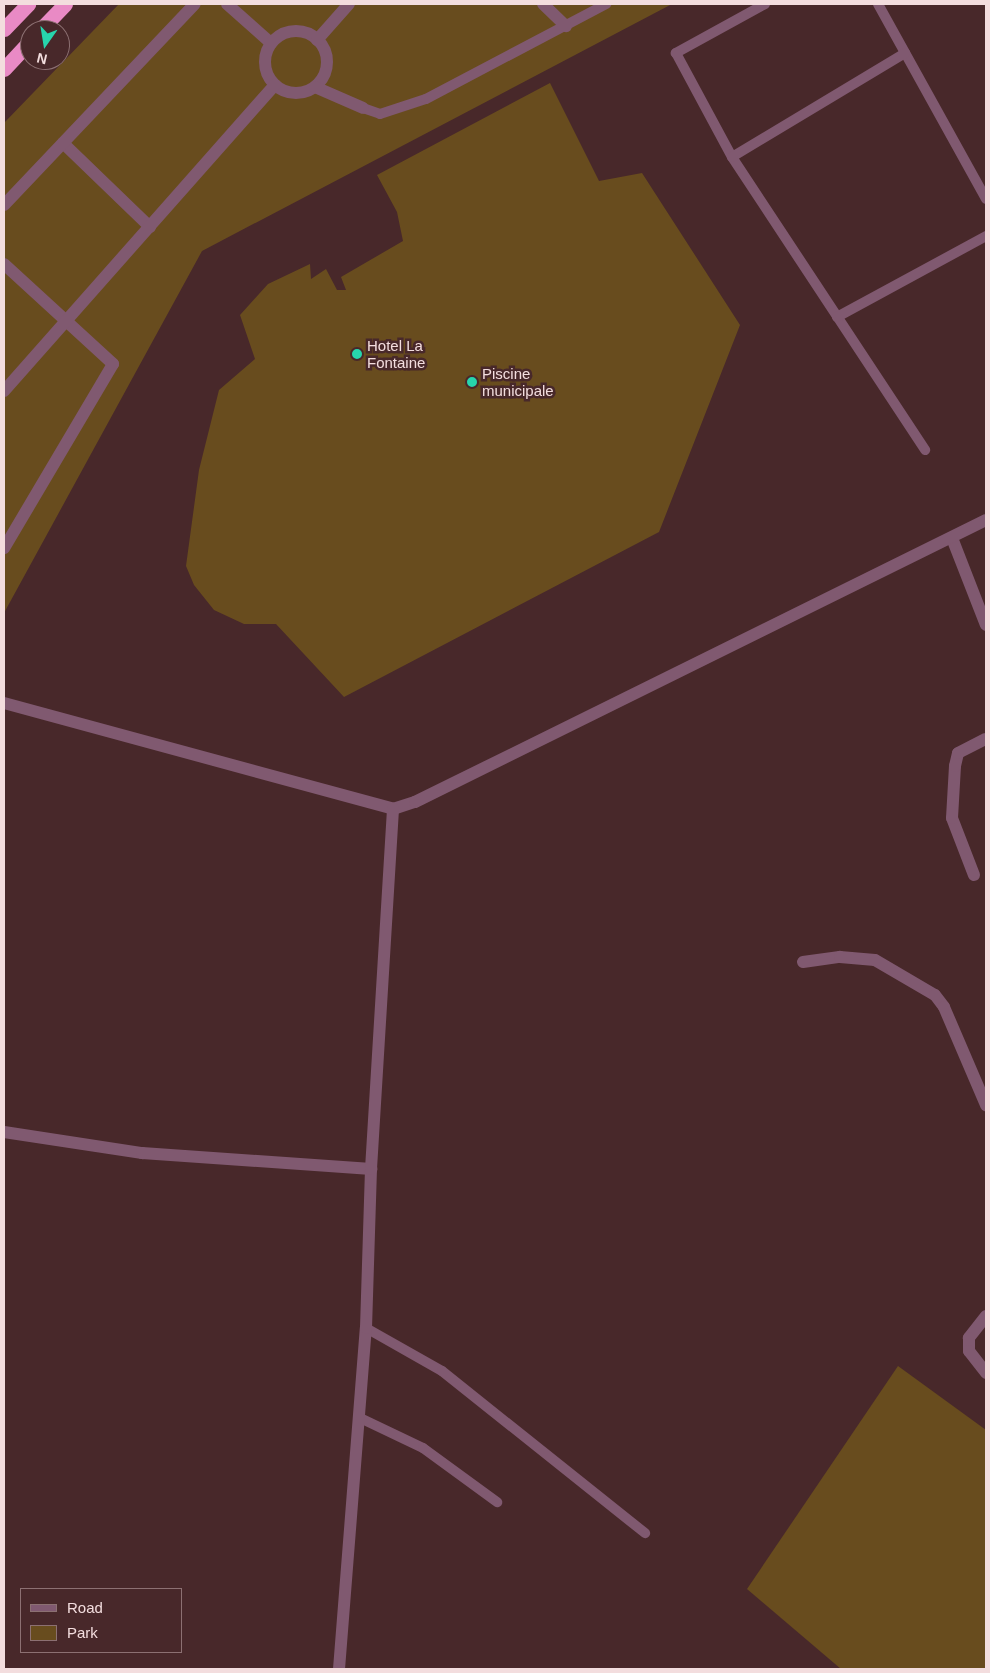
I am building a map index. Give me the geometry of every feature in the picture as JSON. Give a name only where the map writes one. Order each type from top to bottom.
[{"type":"highway","points":[[4,29],[28,4]]},
{"type":"highway","points":[[50,20],[65,4]]},
{"type":"highway","points":[[4,69],[20,52]]},
{"type":"street","points":[[4,205],[195,4]]},
{"type":"street","points":[[227,4],[271,43]]},
{"type":"street","points":[[317,40],[349,4]]},
{"type":"street","points":[[542,4],[566,26]]},
{"type":"street","points":[[298,31],[317,40],[327,59],[326,70],[315,86],[295,93],[275,86],[265,62],[271,43],[280,36],[298,31]]},
{"type":"street","points":[[4,391],[275,86]]},
{"type":"street","points":[[315,86],[363,108]]},
{"type":"street","points":[[63,144],[150,227]]},
{"type":"street","points":[[4,264],[113,364],[4,548]]},
{"type":"street","points":[[4,703],[393,809],[415,802],[986,520]]},
{"type":"street","points":[[952,538],[986,625]]},
{"type":"street","points":[[974,876],[952,818],[955,766],[958,753],[986,738]]},
{"type":"street","points":[[340,1669],[366,1328],[371,1169],[393,809]]},
{"type":"street","points":[[804,962],[840,957],[875,960],[902,972],[935,996],[944,1007],[986,1105]]},
{"type":"street","points":[[4,1132],[142,1153],[371,1169]]},
{"type":"street","points":[[986,1316],[969,1338],[969,1351],[977,1365],[986,1373]]},
{"type":"lane","points":[[363,108],[380,114],[402,109],[606,4]]},
{"type":"lane","points":[[765,4],[676,53],[732,157],[926,450]]},
{"type":"lane","points":[[878,4],[986,199]]},
{"type":"lane","points":[[732,157],[904,53]]},
{"type":"lane","points":[[837,317],[986,236]]},
{"type":"lane","points":[[366,1328],[442,1371],[646,1534]]},
{"type":"lane","points":[[358,1417],[422,1448],[497,1502]]},
{"type":"green space","points":[[119,4],[672,4],[202,251],[4,613],[4,123],[55,70],[70,70],[70,55]]},
{"type":"green space","name":"Piscine municipale","points":[[550,83],[599,181],[642,173],[740,325],[659,532],[344,697],[276,624],[244,624],[214,610],[194,585],[186,566],[199,470],[219,390],[255,359],[240,315],[268,284],[310,264],[311,279],[326,269],[337,290],[346,290],[341,277],[403,241],[397,212],[377,175]]},
{"type":"green space","points":[[898,1366],[986,1430],[986,1669],[841,1669],[747,1589]]},
{"type":"place","name":"Hotel La Fontaine","points":[[357,354]]},
{"type":"place","name":"Piscine municipale","points":[[472,382]]}]
